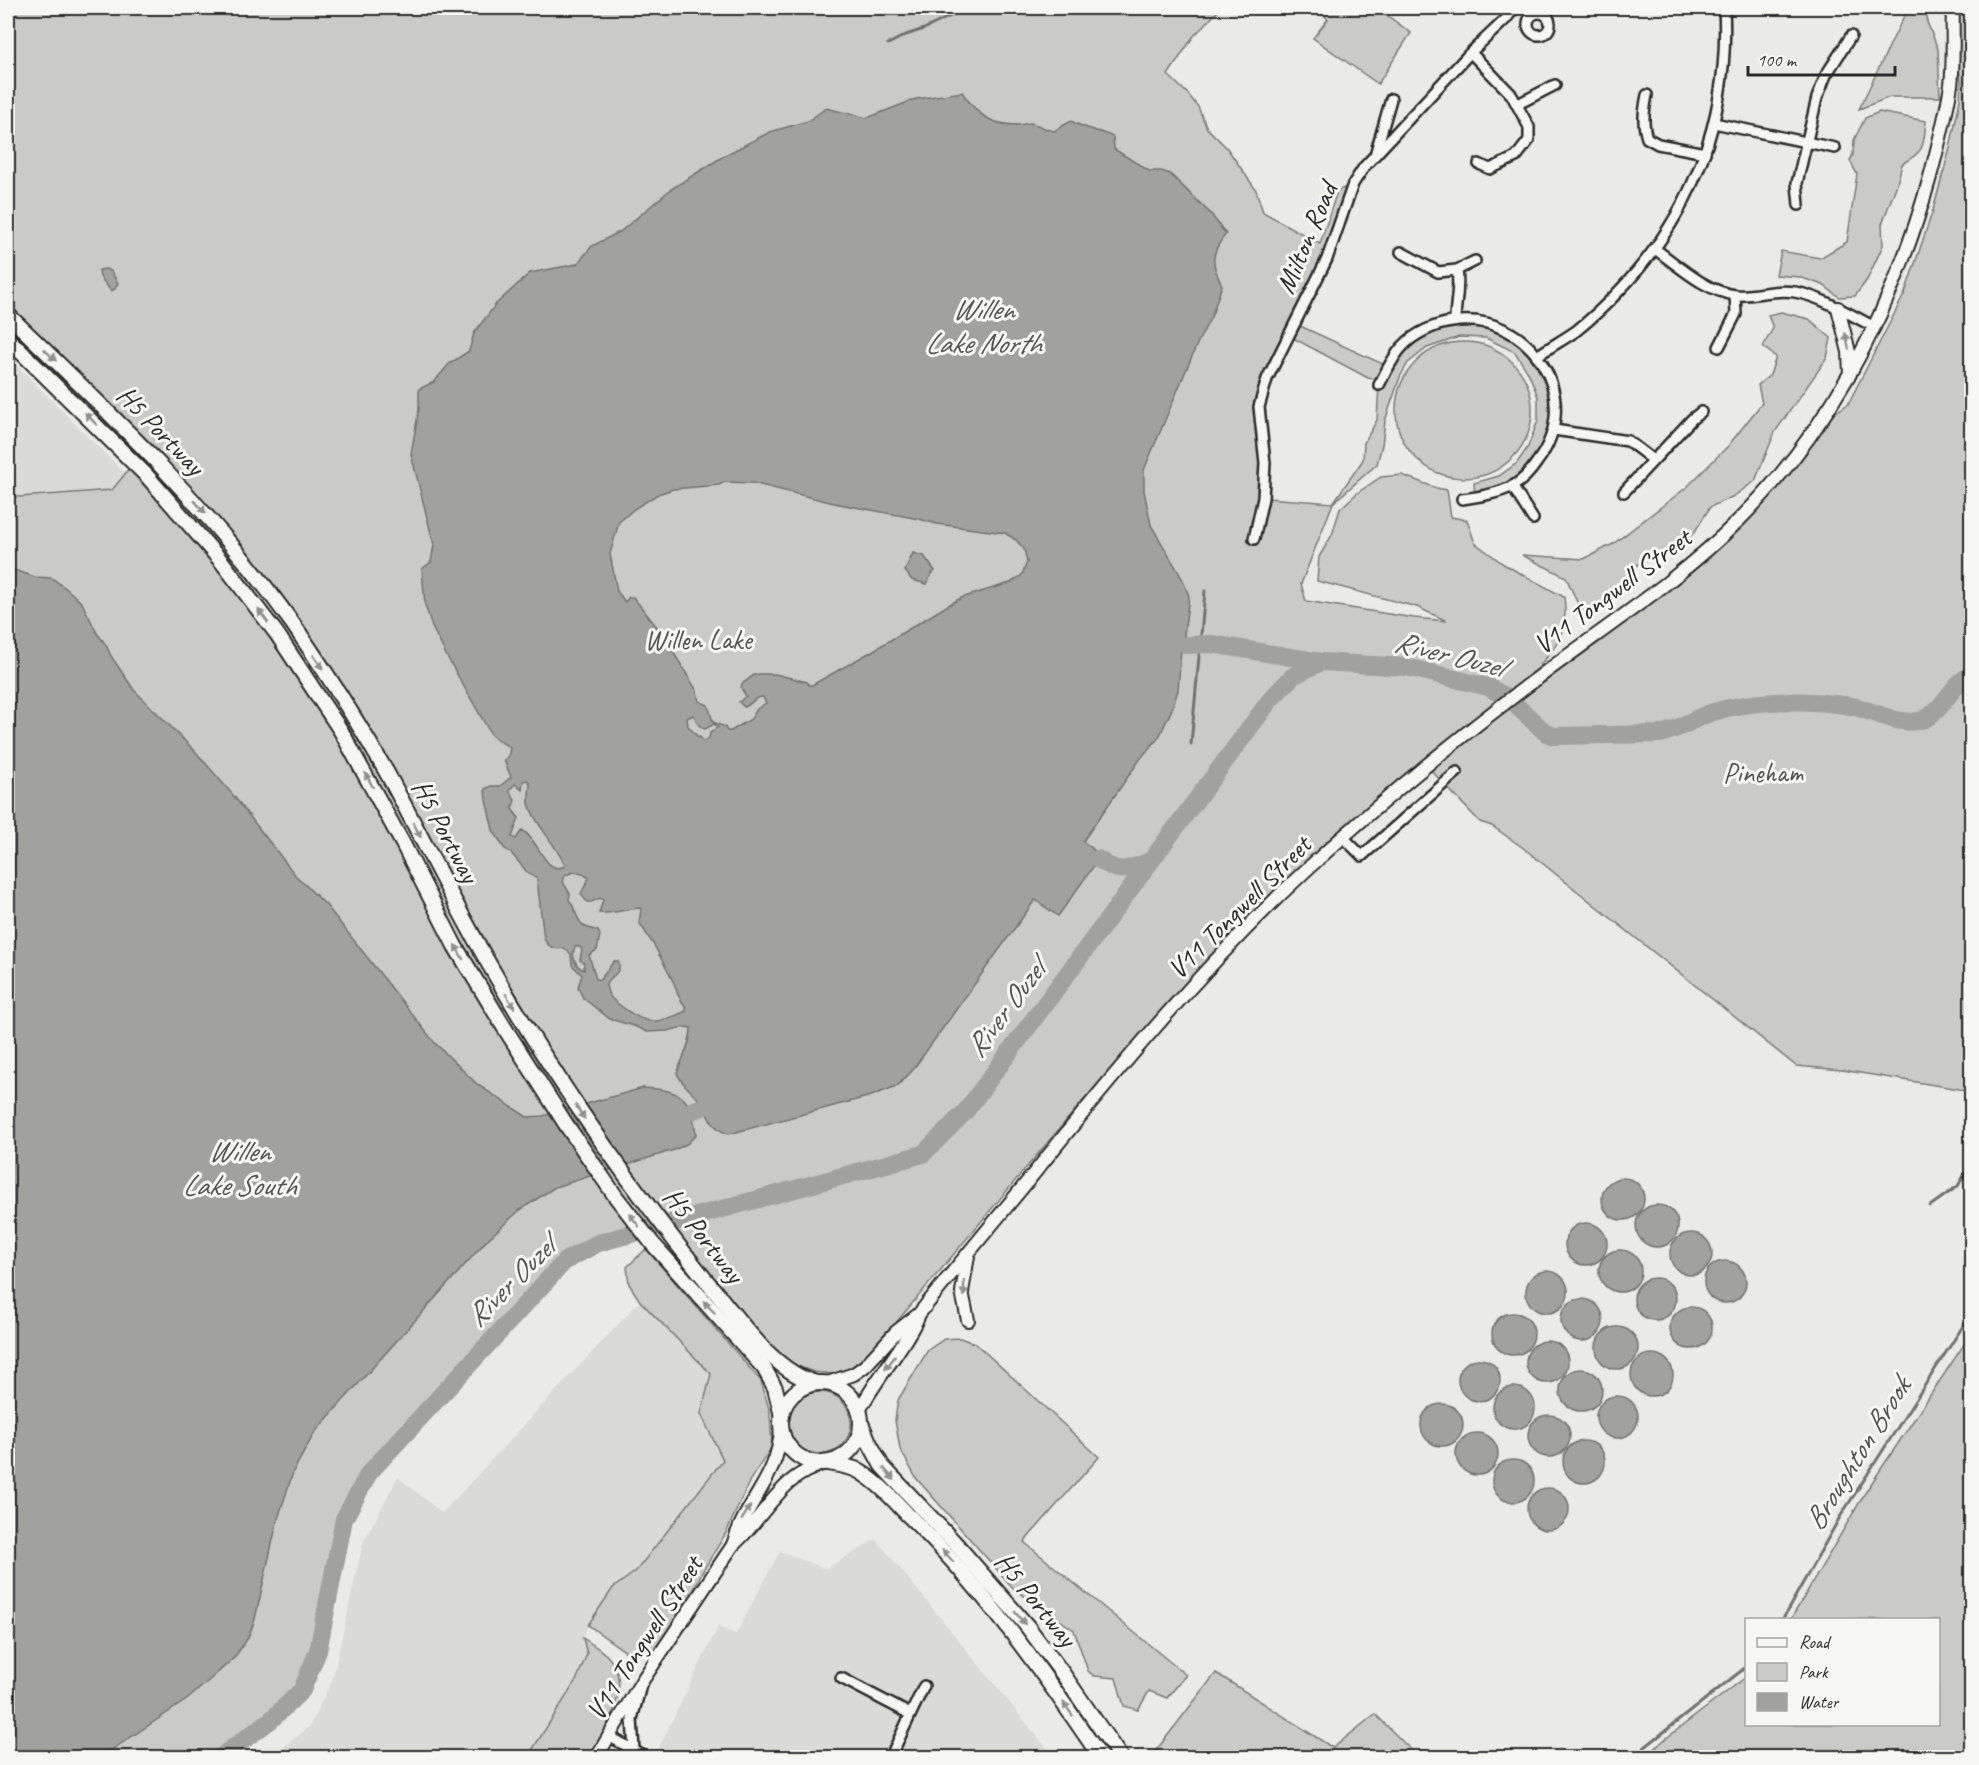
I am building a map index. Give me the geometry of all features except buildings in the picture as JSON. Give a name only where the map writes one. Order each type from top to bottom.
[{"type":"main road","name":"H5 Portway","points":[[8,315],[144,446],[217,526],[293,625],[386,772],[473,937],[548,1063],[609,1152],[752,1344],[775,1388],[781,1422]]},
{"type":"main road","name":"H5 Portway","points":[[8,339],[147,476],[248,594],[277,634],[323,703],[369,780],[455,946],[533,1074],[603,1178],[671,1266],[752,1344],[798,1377],[823,1383]]},
{"type":"main road","points":[[823,1383],[848,1393],[860,1417],[857,1441],[852,1449],[837,1460],[826,1463],[804,1460],[796,1454],[784,1439],[781,1422],[786,1404],[794,1393],[805,1386],[823,1383]]},
{"type":"main road","name":"H5 Portway","points":[[860,1417],[869,1442],[882,1466],[956,1543],[1027,1626],[1121,1758]]},
{"type":"main road","name":"H5 Portway","points":[[826,1463],[846,1466],[866,1476],[931,1536],[997,1613],[1054,1689],[1101,1758]]},
{"type":"street","points":[[1516,8],[1530,16]]},
{"type":"street","name":"Milton Road","points":[[1254,539],[1263,498],[1265,463],[1259,407],[1268,379],[1327,259],[1353,184],[1364,167],[1516,8]]},
{"type":"street","points":[[1537,356],[1577,330],[1608,303],[1639,270],[1655,249],[1689,194],[1706,153],[1714,123],[1724,66],[1726,33],[1724,8]]},
{"type":"street","name":"V11 Tongwell Street","points":[[823,1383],[854,1374],[865,1366],[896,1332],[919,1314],[1092,1100],[1252,923],[1405,782],[1544,673],[1671,581],[1741,518],[1791,461],[1820,423],[1850,375],[1893,288],[1917,226],[1941,138],[1951,82],[1953,8]]},
{"type":"street","points":[[1799,205],[1797,183],[1817,98],[1826,75],[1851,36]]},
{"type":"street","points":[[1471,53],[1496,77],[1518,104],[1528,127],[1529,140],[1516,157],[1508,162],[1490,168],[1479,164]]},
{"type":"street","points":[[1518,104],[1555,85]]},
{"type":"street","points":[[1647,95],[1644,128],[1647,138],[1658,144],[1706,153]]},
{"type":"street","points":[[1375,157],[1391,99]]},
{"type":"street","points":[[1714,123],[1835,148]]},
{"type":"street","points":[[1655,249],[1706,284],[1735,295],[1774,291],[1795,292],[1838,308],[1875,327]]},
{"type":"street","points":[[1401,252],[1438,272],[1457,270],[1475,261]]},
{"type":"street","points":[[1455,321],[1455,301],[1460,285],[1457,270]]},
{"type":"street","points":[[1719,347],[1736,314],[1735,295]]},
{"type":"street","points":[[1838,308],[1849,352],[1850,375]]},
{"type":"street","points":[[1379,385],[1403,346],[1413,338],[1443,323],[1471,321],[1498,327],[1527,343],[1537,356],[1549,377],[1556,413],[1554,430],[1540,459],[1530,472],[1512,486],[1462,499]]},
{"type":"street","points":[[1624,492],[1701,412]]},
{"type":"street","points":[[1554,430],[1628,441],[1653,460]]},
{"type":"street","points":[[1512,486],[1533,519]]},
{"type":"street","points":[[1343,837],[1362,856],[1458,772]]},
{"type":"street","points":[[968,1255],[962,1292],[969,1320]]},
{"type":"street","name":"V11 Tongwell Street","points":[[860,1417],[870,1390],[906,1341],[919,1314]]},
{"type":"street","name":"V11 Tongwell Street","points":[[596,1758],[642,1681],[733,1545],[739,1525],[775,1464],[780,1444],[781,1422]]},
{"type":"street","name":"V11 Tongwell Street","points":[[733,1545],[749,1532],[778,1494],[792,1480],[826,1463]]},
{"type":"street","points":[[841,1678],[910,1714]]},
{"type":"street","points":[[634,1750],[632,1719],[642,1681]]},
{"type":"street","points":[[890,1758],[924,1686]]},
{"type":"street","points":[[609,1736],[648,1758]]},
{"type":"shaded area","points":[[8,357],[125,474],[112,490],[20,497],[8,495]]},
{"type":"shaded area","points":[[640,1301],[711,1374],[701,1414],[723,1460],[636,1571],[613,1588],[588,1625],[583,1638],[587,1653],[576,1681],[527,1757],[271,1758],[310,1726],[333,1678],[363,1543],[398,1477],[442,1513]]},
{"type":"shaded area","points":[[876,1539],[1054,1757],[654,1758],[718,1627],[736,1634],[780,1551],[826,1569]]},
{"type":"green space","name":"Willen Lake","points":[[8,8],[1221,8],[1193,37],[1168,75],[1188,94],[1198,107],[1207,128],[1227,148],[1256,190],[1263,212],[1320,244],[1337,191],[1353,184],[1327,259],[1291,328],[1259,407],[1267,498],[1333,503],[1301,584],[1306,601],[1447,621],[1417,607],[1317,581],[1319,557],[1332,535],[1340,509],[1357,493],[1381,477],[1402,475],[1447,490],[1451,517],[1467,520],[1475,543],[1505,565],[1564,597],[1565,616],[1561,634],[1540,665],[1545,673],[1710,548],[1820,423],[1848,404],[1905,293],[1933,210],[1960,100],[1961,80],[1952,34],[1953,8],[1971,8],[1971,1094],[1959,1089],[1842,1070],[1796,1066],[1522,847],[1492,826],[1480,822],[1426,765],[1405,782],[1401,778],[1369,806],[1274,895],[1214,956],[1119,1060],[870,1353],[854,1368],[834,1374],[814,1372],[774,1358],[662,1224],[598,1243],[565,1261],[369,1473],[344,1519],[318,1651],[302,1690],[271,1720],[219,1757],[8,1758],[8,495],[20,497],[112,490],[143,446],[8,315]]},
{"type":"green space","points":[[1315,8],[1377,8],[1411,33],[1378,84],[1313,38],[1328,19]]},
{"type":"green space","points":[[1901,8],[1927,8],[1927,22],[1938,49],[1940,97],[1890,97],[1859,109],[1904,16]]},
{"type":"green space","points":[[1879,112],[1926,121],[1922,147],[1902,164],[1882,224],[1883,245],[1867,280],[1855,296],[1839,297],[1823,285],[1799,277],[1776,275],[1781,251],[1820,258],[1847,242],[1857,174],[1850,161],[1854,140],[1865,118]]},
{"type":"green space","points":[[1781,312],[1809,319],[1831,338],[1827,358],[1775,432],[1755,481],[1734,496],[1710,507],[1694,533],[1668,554],[1639,563],[1595,613],[1589,616],[1577,602],[1566,577],[1522,555],[1584,559],[1613,544],[1687,487],[1728,446],[1762,403],[1758,385],[1770,375],[1776,357],[1763,347],[1773,328],[1768,315]]},
{"type":"green space","points":[[1471,321],[1527,343],[1554,395],[1547,447],[1512,486],[1475,497],[1474,483],[1499,476],[1517,463],[1528,447],[1538,420],[1538,397],[1529,374],[1515,352],[1486,338],[1459,337],[1427,348],[1408,363],[1400,377],[1385,421],[1377,464],[1333,503],[1363,460],[1364,443],[1377,420],[1379,385],[1403,346],[1429,329]]},
{"type":"green space","points":[[1298,325],[1385,365],[1377,377],[1368,378],[1293,338]]},
{"type":"green space","points":[[1464,342],[1490,348],[1512,362],[1526,384],[1532,410],[1526,436],[1512,458],[1490,472],[1464,478],[1438,472],[1416,458],[1402,436],[1396,410],[1402,384],[1416,362],[1438,348]]},
{"type":"green space","points":[[646,1249],[761,1381],[770,1412],[772,1447],[750,1480],[726,1533],[701,1574],[687,1605],[656,1649],[638,1655],[626,1652],[588,1625],[613,1588],[636,1571],[723,1460],[701,1414],[711,1374],[640,1301],[629,1284],[627,1267]]},
{"type":"green space","points":[[1971,1330],[1971,1757],[1646,1757],[1664,1740],[1745,1678],[1745,1726],[1940,1726],[1940,1618],[1792,1618],[1865,1493],[1969,1337]]},
{"type":"green space","points":[[960,1338],[976,1344],[1099,1457],[1024,1542],[1186,1675],[1167,1698],[1149,1691],[1138,1710],[1124,1706],[1116,1678],[1094,1676],[1088,1671],[1074,1630],[1014,1589],[916,1478],[900,1449],[895,1420],[898,1400],[928,1350],[944,1339]]},
{"type":"green space","points":[[814,1392],[826,1392],[842,1401],[849,1411],[851,1423],[849,1435],[842,1445],[826,1454],[814,1454],[803,1449],[794,1440],[789,1429],[789,1417],[794,1406],[803,1397]]},
{"type":"green space","points":[[583,1638],[606,1655],[616,1670],[619,1682],[618,1695],[609,1722],[589,1757],[527,1758],[576,1681],[587,1654]]},
{"type":"green space","points":[[1216,1673],[1333,1748],[1375,1714],[1414,1753],[1422,1757],[1151,1757]]},
{"type":"water","name":"Willen Lake North","points":[[962,92],[979,112],[999,123],[1017,125],[1031,123],[1054,131],[1071,121],[1113,137],[1114,149],[1149,171],[1170,174],[1210,213],[1226,234],[1215,253],[1214,265],[1222,285],[1212,315],[1198,342],[1144,470],[1144,491],[1151,525],[1182,578],[1189,596],[1183,643],[1187,645],[1181,650],[1178,690],[1159,737],[1141,758],[1083,841],[1101,856],[1058,916],[1035,900],[912,1071],[897,1086],[871,1096],[729,1134],[723,1132],[710,1120],[698,1099],[677,1073],[688,1045],[691,1028],[647,1032],[610,1019],[583,998],[578,987],[582,975],[572,965],[571,954],[564,948],[552,947],[544,939],[537,879],[504,848],[493,830],[485,789],[500,786],[511,777],[504,760],[508,757],[510,748],[492,736],[446,655],[432,627],[425,605],[422,569],[431,562],[434,545],[411,454],[419,409],[419,389],[434,382],[449,364],[469,351],[474,333],[496,304],[530,273],[577,264],[592,246],[621,231],[671,189],[727,154],[770,132],[808,121],[826,108],[867,118],[916,99]],"holes":[[[725,482],[752,483],[937,524],[1005,533],[1024,549],[1027,562],[1022,575],[1010,583],[961,598],[812,685],[775,674],[754,675],[742,684],[741,688],[746,696],[739,702],[744,707],[757,698],[763,697],[766,703],[757,709],[751,719],[727,731],[725,727],[713,722],[708,705],[699,701],[697,691],[661,632],[633,597],[629,597],[625,602],[617,591],[610,554],[619,522],[634,509],[658,494],[673,489],[719,485]],[[693,715],[699,725],[705,729],[714,724],[718,727],[705,741],[688,726],[687,718]],[[527,780],[530,783],[529,801],[532,811],[565,866],[558,868],[547,862],[533,841],[522,830],[516,839],[512,837],[519,818],[512,809],[515,800],[510,789],[515,784],[522,790],[523,781]],[[574,872],[589,878],[581,894],[587,902],[600,898],[603,900],[599,913],[640,908],[639,922],[655,947],[686,1011],[660,1021],[645,1020],[630,1013],[613,999],[606,984],[618,971],[618,961],[614,961],[600,980],[596,979],[589,955],[597,950],[600,935],[598,931],[581,923],[563,882],[565,875]],[[575,947],[580,947],[582,950],[580,960],[584,963],[584,970],[576,964],[573,954]]]},
{"type":"water","points":[[99,270],[111,271],[118,283],[111,291],[100,277]]},
{"type":"water","points":[[913,553],[924,556],[935,571],[927,584],[912,580],[905,571]]},
{"type":"water","name":"Willen Lake South","points":[[8,568],[35,577],[52,578],[82,603],[97,633],[134,690],[195,751],[233,795],[296,876],[326,905],[434,1042],[478,1085],[527,1117],[543,1116],[643,1088],[667,1091],[675,1093],[687,1104],[691,1111],[696,1135],[687,1144],[674,1150],[555,1187],[520,1210],[489,1238],[315,1432],[293,1472],[277,1522],[255,1619],[248,1638],[234,1658],[188,1699],[101,1757],[8,1757]]},
{"type":"water","points":[[1623,1178],[1638,1184],[1644,1199],[1638,1214],[1623,1220],[1608,1214],[1602,1199],[1608,1184]]},
{"type":"water","points":[[1657,1205],[1672,1211],[1678,1226],[1672,1241],[1657,1247],[1642,1241],[1636,1226],[1642,1211]]},
{"type":"water","points":[[1586,1223],[1601,1229],[1607,1244],[1601,1259],[1586,1265],[1571,1259],[1565,1244],[1571,1229]]},
{"type":"water","points":[[1691,1233],[1706,1239],[1712,1254],[1706,1269],[1691,1275],[1676,1269],[1670,1254],[1676,1239]]},
{"type":"water","points":[[1620,1250],[1635,1256],[1641,1271],[1635,1286],[1620,1292],[1605,1286],[1599,1271],[1605,1256]]},
{"type":"water","points":[[1725,1261],[1740,1267],[1746,1282],[1740,1297],[1725,1303],[1710,1297],[1704,1282],[1710,1267]]},
{"type":"water","points":[[1547,1271],[1562,1277],[1568,1292],[1562,1307],[1547,1313],[1532,1307],[1526,1292],[1532,1277]]},
{"type":"water","points":[[1655,1278],[1670,1284],[1676,1299],[1670,1314],[1655,1320],[1640,1314],[1634,1299],[1640,1284]]},
{"type":"water","points":[[1582,1299],[1597,1305],[1603,1320],[1597,1335],[1582,1341],[1567,1335],[1561,1320],[1567,1305]]},
{"type":"water","points":[[1691,1307],[1706,1313],[1712,1328],[1706,1343],[1691,1349],[1676,1343],[1670,1328],[1676,1313]]},
{"type":"water","points":[[1513,1313],[1528,1319],[1534,1334],[1528,1349],[1513,1355],[1498,1349],[1492,1334],[1498,1319]]},
{"type":"water","points":[[1617,1327],[1632,1333],[1638,1348],[1632,1363],[1617,1369],[1602,1363],[1596,1348],[1602,1333]]},
{"type":"water","points":[[1547,1341],[1562,1347],[1568,1362],[1562,1377],[1547,1383],[1532,1377],[1526,1362],[1532,1347]]},
{"type":"water","points":[[1652,1354],[1667,1360],[1673,1375],[1667,1390],[1652,1396],[1637,1390],[1631,1375],[1637,1360]]},
{"type":"water","points":[[1479,1359],[1494,1365],[1500,1380],[1494,1395],[1479,1401],[1464,1395],[1458,1380],[1464,1365]]},
{"type":"water","points":[[1581,1369],[1596,1375],[1602,1390],[1596,1405],[1581,1411],[1566,1405],[1560,1390],[1566,1375]]},
{"type":"water","points":[[1514,1387],[1529,1393],[1535,1408],[1529,1423],[1514,1429],[1499,1423],[1493,1408],[1499,1393]]},
{"type":"water","points":[[1617,1396],[1632,1402],[1638,1417],[1632,1432],[1617,1438],[1602,1432],[1596,1417],[1602,1402]]},
{"type":"water","points":[[1442,1404],[1457,1410],[1463,1425],[1457,1440],[1442,1446],[1427,1440],[1421,1425],[1427,1410]]},
{"type":"water","points":[[1549,1415],[1564,1421],[1570,1436],[1564,1451],[1549,1457],[1534,1451],[1528,1436],[1534,1421]]},
{"type":"water","points":[[1477,1433],[1492,1439],[1498,1454],[1492,1469],[1477,1475],[1462,1469],[1456,1454],[1462,1439]]},
{"type":"water","points":[[1584,1441],[1599,1447],[1605,1462],[1599,1477],[1584,1483],[1569,1477],[1563,1462],[1569,1447]]},
{"type":"water","points":[[1513,1460],[1528,1466],[1534,1481],[1528,1496],[1513,1502],[1498,1496],[1492,1481],[1498,1466]]},
{"type":"water","points":[[1548,1488],[1563,1494],[1569,1509],[1563,1524],[1548,1530],[1533,1524],[1527,1509],[1533,1494]]},
{"type":"waterway","points":[[888,44],[967,8]]},
{"type":"waterway","points":[[1191,744],[1205,591]]},
{"type":"waterway","points":[[1187,645],[1212,644],[1321,662]]},
{"type":"waterway","name":"River Ouzel","points":[[219,1758],[271,1720],[302,1690],[318,1651],[344,1519],[369,1473],[565,1261],[598,1243],[923,1154],[965,1112],[1271,699],[1293,676],[1321,662],[1407,667],[1488,687],[1508,698],[1546,733],[1554,736],[1660,734],[1703,715],[1726,708],[1799,701],[1851,706],[1895,720],[1913,722],[1930,716],[1958,684],[1972,675]]},
{"type":"waterway","points":[[1098,859],[1111,867],[1122,870],[1148,862]]},
{"type":"waterway","points":[[691,1111],[703,1107]]},
{"type":"waterway","points":[[1930,1206],[1958,1186],[1972,1162]]},
{"type":"waterway","name":"Broughton Brook","points":[[1783,1618],[1840,1517],[1972,1312]]},
{"type":"waterway","name":"Broughton Brook","points":[[1635,1758],[1645,1747],[1745,1668]]},
{"type":"park label","name":"Pineham","points":[[1763,772]]}]
